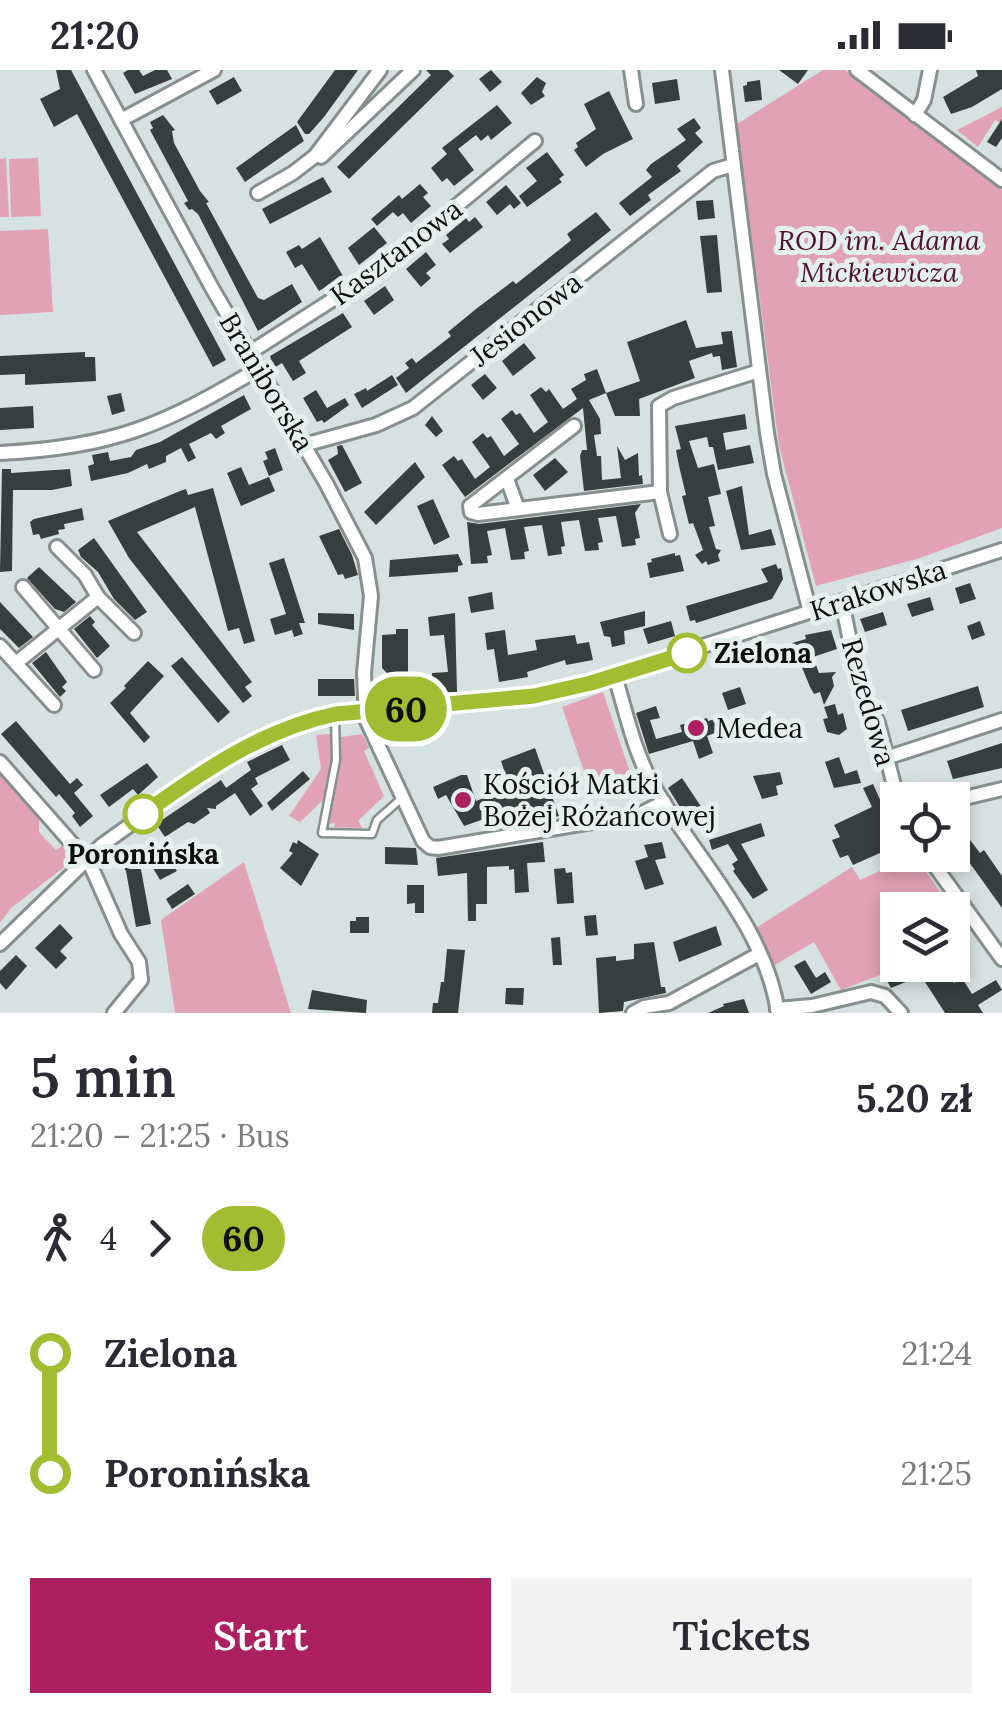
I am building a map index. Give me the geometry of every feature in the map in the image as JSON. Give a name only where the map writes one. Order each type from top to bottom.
[{"type":"street","name":"Braniborska","points":[[94,70],[249,353],[347,520],[370,574],[365,712]]},
{"type":"street","points":[[121,120],[214,70]]},
{"type":"street","points":[[293,174],[321,149],[380,70]]},
{"type":"street","points":[[258,193],[330,151],[414,70]]},
{"type":"street","points":[[631,70],[636,104]]},
{"type":"street","points":[[722,70],[774,474],[810,612]]},
{"type":"street","points":[[857,70],[1002,180]]},
{"type":"street","points":[[915,115],[924,100],[930,70]]},
{"type":"street","points":[[353,107],[365,118]]},
{"type":"street","name":"Kasztanowa","points":[[249,353],[379,270],[534,142]]},
{"type":"street","name":"Jesionowa","points":[[304,446],[388,420],[413,408],[713,172],[733,165]]},
{"type":"street","points":[[0,453],[76,447],[134,433],[177,416],[258,369]]},
{"type":"street","points":[[670,534],[660,492],[659,406],[759,371]]},
{"type":"street","points":[[574,426],[470,506],[470,510],[478,514],[660,492]]},
{"type":"street","points":[[507,478],[518,509]]},
{"type":"street","points":[[57,548],[134,633]]},
{"type":"street","name":"Krakowska","points":[[0,944],[86,859],[142,814],[228,756],[267,736],[336,714],[513,699],[614,676],[1002,550]]},
{"type":"street","points":[[22,587],[94,670]]},
{"type":"street","points":[[16,663],[98,597]]},
{"type":"street","name":"Rezedowa","points":[[842,602],[859,685],[873,709],[893,782]]},
{"type":"street","points":[[0,646],[54,705]]},
{"type":"street","points":[[614,676],[646,770],[723,892],[753,957],[770,977],[778,1011],[871,992],[885,996],[901,1013]]},
{"type":"street","points":[[365,712],[368,727],[423,842],[430,848],[640,814],[664,802]]},
{"type":"street","points":[[886,758],[1002,720]]},
{"type":"street","points":[[0,762],[86,859],[121,934],[142,968],[139,984],[114,1013]]},
{"type":"street","points":[[970,796],[1002,789]]},
{"type":"street","points":[[939,872],[1002,959]]},
{"type":"street","points":[[633,1013],[670,1002],[753,957]]},
{"type":"lane","points":[[336,714],[336,760],[322,833],[372,834],[377,820],[402,798]]},
{"type":"green space","name":"ROD im. Adama Mickiewicza","points":[[823,70],[845,70],[1002,190],[1002,528],[920,558],[816,586],[779,446],[737,124]]},
{"type":"green space","points":[[1002,107],[1002,124],[995,120],[978,147],[957,130]]},
{"type":"green space","points":[[6,158],[9,217],[0,217],[0,159]]},
{"type":"green space","points":[[38,158],[41,216],[11,217],[9,159]]},
{"type":"green space","points":[[48,229],[53,312],[0,315],[0,231]]},
{"type":"green space","points":[[603,692],[631,775],[590,789],[562,707]]},
{"type":"green space","points":[[331,734],[332,761],[325,798],[300,822],[289,816],[321,769],[316,735]]},
{"type":"green space","points":[[362,734],[369,748],[364,751],[384,796],[358,821],[362,828],[334,827],[335,823],[329,824],[341,762],[341,737]]},
{"type":"green space","points":[[0,770],[39,816],[39,832],[56,850],[63,845],[69,854],[63,868],[11,908],[0,923]]},
{"type":"green space","points":[[244,862],[291,1013],[175,1013],[161,920]]},
{"type":"green space","points":[[852,867],[860,880],[880,871],[926,872],[940,892],[880,892],[880,975],[841,990],[814,942],[773,966],[754,929]]},
{"type":"building","points":[[56,70],[71,70],[226,360],[213,367],[77,114],[54,127],[40,99],[60,89]]},
{"type":"building","points":[[139,70],[143,76],[167,70],[172,79],[135,94],[123,73]]},
{"type":"building","points":[[335,70],[358,70],[324,117],[305,134],[297,122]]},
{"type":"building","points":[[426,70],[448,70],[454,76],[349,179],[337,167],[431,75]]},
{"type":"building","points":[[491,70],[502,82],[490,92],[479,79]]},
{"type":"building","points":[[779,70],[808,70],[798,84]]},
{"type":"building","points":[[976,70],[1002,70],[1002,89],[951,114],[943,97],[978,76]]},
{"type":"building","points":[[234,77],[242,91],[217,105],[209,91]]},
{"type":"building","points":[[537,77],[546,83],[542,92],[545,96],[531,105],[521,93]]},
{"type":"building","points":[[677,79],[680,100],[655,104],[652,83]]},
{"type":"building","points":[[760,80],[762,100],[745,102],[743,86]]},
{"type":"building","points":[[609,91],[633,139],[586,167],[574,150],[578,147],[576,143],[596,129],[584,104]]},
{"type":"building","points":[[497,105],[512,123],[491,140],[488,135],[481,141],[476,135],[458,149],[474,170],[454,186],[447,178],[442,182],[431,168],[447,154],[442,148]]},
{"type":"building","points":[[163,115],[175,130],[174,143],[258,298],[264,300],[292,284],[302,302],[258,331],[198,214],[184,203],[188,201],[150,130],[150,122]]},
{"type":"building","points":[[694,118],[701,128],[695,133],[703,142],[677,166],[681,171],[648,195],[651,200],[630,216],[619,203],[652,177],[646,170],[651,164],[686,140],[677,129]]},
{"type":"building","points":[[1002,119],[1002,138],[996,147],[987,142]]},
{"type":"building","points":[[296,125],[304,141],[245,182],[236,168]]},
{"type":"building","points":[[547,152],[564,175],[559,179],[562,182],[527,207],[519,196],[537,181],[526,168]]},
{"type":"building","points":[[323,177],[332,192],[270,224],[262,209]]},
{"type":"building","points":[[420,184],[428,193],[423,197],[431,206],[411,223],[403,213],[398,217],[393,212],[377,226],[371,219],[399,195],[402,199]]},
{"type":"building","points":[[506,185],[521,203],[514,209],[510,204],[497,215],[486,202]]},
{"type":"building","points":[[713,200],[715,218],[698,220],[696,201]]},
{"type":"building","points":[[596,212],[611,230],[406,393],[396,378],[409,368],[405,363],[412,358],[416,363],[451,336],[448,332],[476,309],[513,281],[516,284],[569,242],[567,234]]},
{"type":"building","points":[[475,217],[483,227],[450,253],[442,244],[449,239],[446,235],[466,218],[469,222]]},
{"type":"building","points":[[374,227],[387,243],[359,265],[348,248]]},
{"type":"building","points":[[717,235],[722,292],[707,293],[700,236]]},
{"type":"building","points":[[320,237],[343,276],[319,291],[302,264],[295,268],[286,252],[299,245],[302,249]]},
{"type":"building","points":[[426,252],[436,265],[426,273],[431,278],[421,287],[406,269]]},
{"type":"building","points":[[385,286],[394,300],[374,315],[364,301]]},
{"type":"building","points":[[343,313],[352,327],[299,361],[306,373],[293,381],[282,363],[274,368],[270,356]]},
{"type":"building","points":[[686,320],[696,348],[723,344],[721,332],[732,331],[737,367],[722,370],[720,356],[713,357],[712,353],[689,361],[695,378],[639,399],[640,416],[615,416],[606,393],[640,381],[627,342]]},
{"type":"building","points":[[524,343],[536,358],[513,376],[502,361]]},
{"type":"building","points":[[85,352],[85,357],[95,357],[96,381],[25,385],[25,374],[0,375],[0,356]]},
{"type":"building","points":[[597,369],[606,393],[589,400],[600,419],[601,434],[594,435],[597,456],[601,456],[602,480],[621,478],[617,446],[625,460],[638,453],[643,484],[584,491],[580,456],[582,450],[587,450],[583,408],[465,497],[442,465],[454,456],[458,461],[462,459],[475,479],[490,467],[472,442],[483,433],[487,438],[491,436],[504,456],[519,444],[501,419],[512,410],[516,415],[520,413],[534,433],[548,422],[530,395],[541,387],[546,392],[549,389],[563,409],[577,399],[571,389],[586,380],[584,374]]},
{"type":"building","points":[[485,374],[497,388],[483,400],[471,385]]},
{"type":"building","points":[[392,375],[398,385],[362,408],[354,394],[366,388],[367,391]]},
{"type":"building","points":[[316,390],[327,408],[345,398],[349,405],[324,423],[317,422],[303,398]]},
{"type":"building","points":[[121,393],[125,411],[112,415],[107,396]]},
{"type":"building","points":[[244,395],[251,409],[221,426],[225,433],[216,439],[211,433],[189,444],[196,458],[188,462],[181,448],[166,456],[166,462],[149,469],[147,464],[128,473],[91,481],[88,466],[94,464],[92,455],[108,452],[110,461],[131,457],[136,450],[160,442]]},
{"type":"building","points":[[33,406],[34,428],[0,430],[0,408]]},
{"type":"building","points":[[745,414],[747,429],[723,433],[726,450],[750,445],[754,463],[718,470],[707,437],[689,441],[698,468],[714,464],[721,494],[708,497],[715,526],[709,527],[716,549],[721,550],[720,561],[702,564],[695,555],[703,550],[693,523],[689,524],[682,496],[686,495],[675,426]]},
{"type":"building","points":[[432,416],[443,431],[436,437],[425,425]]},
{"type":"building","points":[[342,445],[362,483],[345,492],[328,460],[338,454],[337,446]]},
{"type":"building","points":[[275,448],[283,470],[269,476],[263,461],[268,459],[265,452]]},
{"type":"building","points":[[555,458],[568,472],[545,491],[533,475]]},
{"type":"building","points":[[415,462],[425,477],[376,525],[364,512]]},
{"type":"building","points":[[241,467],[249,485],[269,477],[275,491],[241,506],[227,473]]},
{"type":"building","points":[[2,469],[11,469],[11,473],[70,469],[72,486],[13,490],[12,571],[0,572]]},
{"type":"building","points":[[742,486],[749,535],[771,529],[776,545],[741,550],[726,491]]},
{"type":"building","points":[[213,488],[255,641],[244,644],[239,628],[228,631],[195,507],[137,532],[252,682],[245,687],[252,696],[243,703],[129,558],[108,521],[186,489],[188,495]]},
{"type":"building","points":[[433,499],[450,537],[434,545],[417,506]]},
{"type":"building","points":[[641,504],[635,513],[640,538],[635,539],[636,545],[622,547],[616,516],[598,518],[603,542],[598,543],[599,550],[585,551],[579,520],[561,522],[565,546],[561,547],[562,554],[548,556],[542,525],[524,527],[529,551],[524,552],[525,559],[511,560],[505,528],[487,531],[492,555],[487,556],[488,563],[471,564],[467,522],[479,524]]},
{"type":"building","points":[[82,508],[84,520],[64,524],[65,529],[58,530],[59,534],[41,539],[39,534],[33,535],[30,522],[34,519]]},
{"type":"building","points":[[339,529],[358,575],[345,579],[343,574],[338,575],[319,536]]},
{"type":"building","points":[[94,538],[147,612],[135,620],[114,599],[98,572],[81,557],[78,550]]},
{"type":"building","points":[[458,554],[463,565],[458,566],[458,572],[389,577],[390,560]]},
{"type":"building","points":[[680,555],[684,571],[650,578],[647,563],[651,559]]},
{"type":"building","points":[[284,558],[305,623],[299,623],[303,634],[294,637],[292,630],[275,635],[270,619],[286,614],[269,563]]},
{"type":"building","points":[[776,564],[783,579],[772,599],[696,623],[690,621],[686,606],[768,582],[761,569]]},
{"type":"building","points":[[39,567],[76,602],[64,612],[55,609],[27,578]]},
{"type":"building","points":[[970,583],[976,599],[960,604],[955,588]]},
{"type":"building","points":[[492,592],[494,609],[471,613],[468,597]]},
{"type":"building","points":[[930,597],[934,610],[912,617],[907,604]]},
{"type":"building","points":[[0,602],[33,637],[19,648],[0,629]]},
{"type":"building","points":[[645,611],[645,626],[624,631],[625,644],[612,647],[600,622]]},
{"type":"building","points":[[883,612],[887,625],[865,632],[860,619]]},
{"type":"building","points":[[318,613],[354,614],[354,630],[318,624]]},
{"type":"building","points":[[455,613],[457,692],[433,692],[432,673],[448,672],[444,635],[430,636],[428,617]]},
{"type":"building","points":[[90,616],[95,622],[92,625],[110,646],[97,658],[74,629]]},
{"type":"building","points":[[671,621],[675,636],[648,644],[643,629]]},
{"type":"building","points":[[980,621],[985,635],[972,640],[967,626]]},
{"type":"building","points":[[396,629],[408,629],[408,672],[387,673],[382,668],[382,635],[396,634]]},
{"type":"building","points":[[505,630],[508,655],[537,650],[535,640],[575,635],[577,644],[589,642],[593,660],[566,665],[565,660],[527,672],[528,677],[499,682],[494,649],[487,650],[485,633]]},
{"type":"building","points":[[831,630],[837,649],[813,657],[819,673],[836,672],[824,705],[820,692],[814,694],[810,687],[792,643],[806,639],[805,635]]},
{"type":"building","points":[[46,652],[67,682],[60,697],[32,663]]},
{"type":"building","points":[[182,657],[230,712],[218,723],[171,666]]},
{"type":"building","points":[[148,661],[164,676],[130,713],[150,737],[144,743],[110,703]]},
{"type":"building","points":[[318,679],[354,679],[355,696],[318,696]]},
{"type":"building","points":[[978,686],[984,707],[908,731],[901,710]]},
{"type":"building","points":[[740,687],[746,704],[728,710],[722,693]]},
{"type":"building","points":[[835,704],[838,715],[843,713],[847,729],[839,735],[827,732],[823,719],[828,718],[824,707]]},
{"type":"building","points":[[656,706],[660,718],[650,720],[656,739],[682,732],[680,725],[707,718],[708,721],[726,716],[730,727],[707,736],[713,753],[699,759],[693,741],[649,754],[636,713]]},
{"type":"building","points":[[16,721],[70,784],[77,778],[83,785],[74,793],[93,816],[80,827],[72,816],[75,813],[59,794],[56,797],[1,734]]},
{"type":"building","points":[[1002,743],[1002,768],[953,779],[947,761]]},
{"type":"building","points":[[282,745],[290,760],[255,778],[258,784],[251,789],[263,806],[250,816],[235,793],[216,809],[207,808],[210,813],[194,824],[188,822],[165,837],[156,824],[221,780],[226,788],[251,770],[247,762]]},
{"type":"building","points":[[535,748],[559,816],[522,824],[520,817],[489,829],[484,819],[464,826],[446,795],[438,799],[433,787],[461,775],[467,775],[476,801],[510,788],[501,761]]},
{"type":"building","points":[[839,757],[845,774],[857,770],[861,783],[834,788],[825,762]]},
{"type":"building","points":[[147,763],[158,777],[138,795],[133,789],[109,807],[100,795]]},
{"type":"building","points":[[303,771],[310,779],[272,811],[267,803]]},
{"type":"building","points":[[780,772],[783,784],[776,786],[778,795],[762,799],[753,776]]},
{"type":"building","points":[[682,778],[702,808],[687,818],[668,788]]},
{"type":"building","points":[[873,784],[880,800],[880,853],[853,865],[848,855],[840,858],[832,840],[840,837],[834,825],[872,807],[863,788]]},
{"type":"building","points":[[761,823],[765,836],[741,844],[768,890],[753,899],[733,871],[732,864],[738,860],[728,844],[712,850],[709,840]]},
{"type":"building","points":[[298,840],[319,854],[301,886],[280,868],[293,853],[289,851],[293,842],[297,844]]},
{"type":"building","points":[[970,840],[980,853],[984,850],[1002,876],[1002,908],[970,863]]},
{"type":"building","points":[[543,842],[545,862],[527,863],[529,892],[515,893],[514,869],[509,870],[509,866],[487,867],[487,904],[476,904],[476,921],[468,921],[467,873],[438,876],[436,858]]},
{"type":"building","points":[[662,842],[666,858],[655,860],[664,884],[645,890],[635,861],[648,857],[644,845]]},
{"type":"building","points":[[385,847],[416,848],[418,865],[385,864]]},
{"type":"building","points":[[130,852],[140,864],[151,924],[136,927],[126,871],[119,862]]},
{"type":"building","points":[[167,853],[177,871],[160,880],[150,863]]},
{"type":"building","points":[[565,868],[566,873],[572,872],[574,903],[557,904],[554,869]]},
{"type":"building","points":[[188,884],[195,894],[172,909],[166,899]]},
{"type":"building","points":[[407,885],[424,885],[424,913],[415,913],[415,903],[407,904]]},
{"type":"building","points":[[596,915],[598,935],[586,936],[584,916]]},
{"type":"building","points":[[356,917],[369,917],[369,933],[350,933],[350,921],[356,921]]},
{"type":"building","points":[[60,924],[73,938],[60,951],[67,958],[56,969],[35,948]]},
{"type":"building","points":[[716,926],[722,945],[679,962],[673,942]]},
{"type":"building","points":[[560,937],[562,965],[553,965],[551,938]]},
{"type":"building","points":[[654,942],[661,987],[665,987],[666,993],[624,1002],[623,1011],[599,1013],[596,958],[634,959],[634,944]]},
{"type":"building","points":[[447,949],[465,950],[458,1013],[432,1013],[444,982]]},
{"type":"building","points":[[16,955],[27,966],[6,990],[0,983],[0,971]]},
{"type":"building","points":[[805,960],[816,978],[825,972],[831,982],[811,994],[794,966]]},
{"type":"building","points":[[996,980],[1002,990],[978,1005],[983,1013],[945,1013],[925,982],[964,982],[972,994]]},
{"type":"building","points":[[506,988],[524,988],[523,1005],[505,1004]]},
{"type":"building","points":[[312,990],[367,1000],[366,1013],[308,1009]]},
{"type":"building","points":[[744,999],[749,1013],[708,1013],[723,1004]]},
{"type":"bus line","name":"60","points":[[143,814],[228,756],[306,722],[336,714],[534,696],[687,653]]},
{"type":"place","name":"Zielona","points":[[687,653]]},
{"type":"place","name":"Medea","points":[[696,728]]},
{"type":"place","name":"Kościół Matki Bożej Różańcowej","points":[[463,800]]},
{"type":"place","name":"Poronińska","points":[[143,814]]}]
